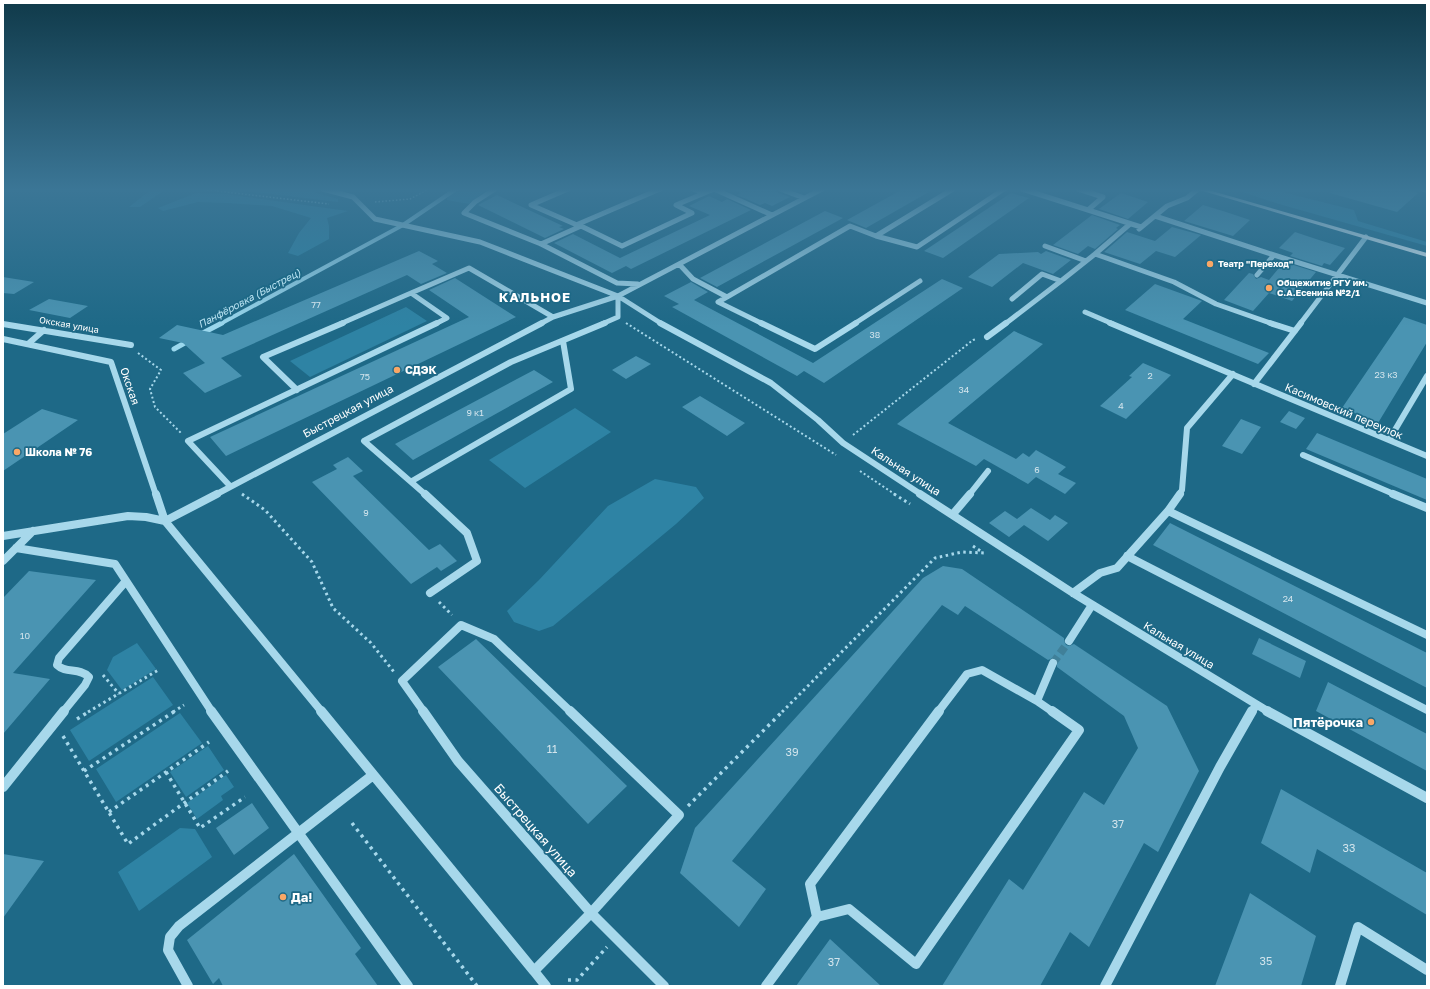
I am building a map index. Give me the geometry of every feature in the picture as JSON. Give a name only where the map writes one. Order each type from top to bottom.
[{"type":"main road","points":[[1360,235],[1427,255]]},
{"type":"street","name":"Кальная улица","points":[[450,235],[480,242],[618,296],[667,327],[772,383],[818,420],[843,443],[1073,593],[1256,705],[1427,798]]},
{"type":"street","points":[[518,235],[540,244],[617,283],[638,284]]},
{"type":"street","points":[[540,244],[557,235]]},
{"type":"street","points":[[540,244],[560,235]]},
{"type":"street","points":[[600,235],[622,246],[645,235]]},
{"type":"street","name":"Быстрецкая улица","points":[[165,521],[553,317],[618,296],[638,284],[734,235]]},
{"type":"street","points":[[834,235],[718,302],[815,349],[920,281]]},
{"type":"street","points":[[876,236],[917,247],[935,235]]},
{"type":"street","points":[[987,337],[1061,281],[1117,235]]},
{"type":"street","points":[[1213,235],[1427,303]]},
{"type":"street","points":[[1254,384],[1339,275],[1366,237]]},
{"type":"street","points":[[1045,246],[1086,261]]},
{"type":"street","points":[[1095,254],[1174,282],[1216,304],[1296,331]]},
{"type":"street","points":[[1257,275],[1274,255]]},
{"type":"street","points":[[679,264],[693,279],[727,297]]},
{"type":"street","points":[[297,390],[263,358],[469,268],[553,317]]},
{"type":"street","points":[[1012,299],[1042,274],[1061,281]]},
{"type":"street","points":[[230,486],[188,441],[447,318],[411,293]]},
{"type":"street","points":[[430,592],[477,561],[467,533],[412,481],[364,441],[511,362],[618,318],[618,296]]},
{"type":"street","name":"Касимовский переулок","points":[[1085,312],[1427,456]]},
{"type":"street","name":"Окская улица","points":[[3,324],[131,345]]},
{"type":"street","points":[[28,344],[44,330]]},
{"type":"street","name":"Окская","points":[[3,339],[111,362],[165,521]]},
{"type":"street","points":[[412,481],[571,389],[563,341]]},
{"type":"street","points":[[1073,593],[1100,573],[1117,568],[1168,511],[1182,490],[1187,428],[1233,374]]},
{"type":"street","points":[[1389,440],[1427,376]]},
{"type":"street","points":[[1303,455],[1427,508]]},
{"type":"street","points":[[953,514],[988,471]]},
{"type":"street","points":[[1168,511],[1427,635]]},
{"type":"street","points":[[3,536],[128,516],[146,517],[165,521],[546,986]]},
{"type":"street","points":[[3,561],[33,531]]},
{"type":"street","points":[[16,548],[115,564],[194,687],[408,986]]},
{"type":"street","points":[[1127,556],[1427,710]]},
{"type":"street","points":[[3,787],[85,685],[89,678],[84,672],[61,669],[58,665],[59,658],[126,581]]},
{"type":"street","points":[[1069,641],[1092,605]]},
{"type":"street","points":[[402,681],[462,626],[494,639],[679,815],[591,913],[534,971]]},
{"type":"street","points":[[1037,701],[1053,663]]},
{"type":"street","points":[[766,986],[817,917],[849,909],[916,964],[1079,730],[1037,701],[982,670],[967,674],[810,884],[817,917]]},
{"type":"street","name":"Быстрецкая улица","points":[[402,681],[458,762],[591,913],[664,986]]},
{"type":"street","points":[[1105,986],[1220,767],[1256,705]]},
{"type":"street","points":[[188,986],[168,950],[170,937],[179,926],[373,775]]},
{"type":"street","points":[[1340,986],[1358,927],[1427,970]]},
{"type":"path","points":[[618,318],[841,458]]},
{"type":"path","points":[[843,443],[973,340],[987,337]]},
{"type":"path","points":[[148,362],[161,370],[150,389],[155,407],[188,441]]},
{"type":"path","points":[[854,467],[912,506]]},
{"type":"path","points":[[230,486],[265,510],[312,562],[333,608],[371,643],[402,681]]},
{"type":"path","points":[[970,544],[983,553]]},
{"type":"path","points":[[679,815],[893,602],[935,558],[962,552],[1014,555]]},
{"type":"path","points":[[430,592],[462,626]]},
{"type":"path","points":[[76,720],[160,669]]},
{"type":"path","points":[[103,675],[119,694]]},
{"type":"path","points":[[84,771],[184,705]]},
{"type":"path","points":[[59,730],[128,844],[228,771]]},
{"type":"path","points":[[109,812],[209,742]]},
{"type":"path","points":[[166,772],[200,828],[245,797]]},
{"type":"path","points":[[352,823],[477,986]]},
{"type":"path","points":[[568,980],[577,980],[616,938]]},
{"type":"shaded area","points":[[298,235],[329,235],[329,239],[298,256],[288,253]]},
{"type":"shaded area","points":[[1389,235],[1405,235],[1427,242],[1427,246]]},
{"type":"shaded area","points":[[406,307],[427,321],[310,377],[290,361]]},
{"type":"shaded area","points":[[575,408],[611,432],[525,488],[489,460]]},
{"type":"shaded area","points":[[655,479],[696,487],[704,498],[676,524],[553,626],[539,631],[514,622],[507,611],[539,580],[608,506]]},
{"type":"shaded area","points":[[137,643],[156,669],[122,690],[107,670],[113,657]]},
{"type":"shaded area","points":[[153,677],[173,705],[89,761],[70,730]]},
{"type":"shaded area","points":[[180,713],[202,743],[116,802],[96,769]]},
{"type":"shaded area","points":[[208,746],[224,770],[186,797],[170,772]]},
{"type":"shaded area","points":[[226,775],[234,787],[221,796],[223,800],[197,819],[187,803]]},
{"type":"shaded area","points":[[180,828],[195,829],[212,857],[139,911],[118,872]]},
{"type":"building","points":[[539,235],[551,235],[545,238]]},
{"type":"building","points":[[571,235],[575,235],[620,258],[668,235],[700,235],[631,269],[626,266],[612,273],[554,243]]},
{"type":"building","points":[[780,235],[812,235],[717,287],[700,278]]},
{"type":"building","points":[[948,235],[976,235],[943,258],[924,251]]},
{"type":"building","points":[[1066,235],[1111,235],[1095,249],[1088,246],[1078,254],[1053,245]]},
{"type":"building","points":[[1123,235],[1137,235],[1155,241],[1162,235],[1201,235],[1175,257],[1156,251],[1140,264],[1104,252]]},
{"type":"building","points":[[1292,235],[1304,235],[1345,248],[1330,265],[1324,263],[1322,266],[1290,256],[1293,253],[1279,248]]},
{"type":"building","points":[[419,251],[438,261],[432,264],[447,273],[421,284],[407,275],[221,358],[242,376],[205,393],[183,373],[205,363],[183,343],[159,338],[177,325],[223,335]]},
{"type":"building","points":[[1046,251],[1071,260],[1053,274],[1023,263],[992,287],[968,277],[999,254],[1038,252],[1041,254]]},
{"type":"building","name":"Общежитие РГУ им. С.А.Есенина №2/1","points":[[1284,262],[1316,272],[1292,301],[1269,293],[1253,311],[1224,300],[1249,273],[1253,274],[1256,279],[1261,277],[1269,280]]},
{"type":"building","points":[[3,277],[34,282],[14,294],[3,293]]},
{"type":"building","points":[[455,278],[516,317],[226,456],[210,437],[469,317],[429,290]]},
{"type":"building","points":[[942,279],[963,288],[824,383],[804,371],[797,376],[672,307],[679,304],[664,296],[691,282],[708,292],[694,300],[813,363]]},
{"type":"building","points":[[1155,284],[1202,301],[1183,319],[1269,353],[1258,364],[1125,310]]},
{"type":"building","points":[[49,299],[88,306],[70,318],[29,310]]},
{"type":"building","points":[[1404,317],[1427,325],[1427,342],[1378,423],[1342,408]]},
{"type":"building","points":[[1014,331],[1043,344],[948,423],[1016,459],[1023,453],[1029,457],[1036,450],[1066,467],[1058,474],[1076,483],[1065,494],[1036,477],[1028,484],[984,459],[976,466],[897,424]]},
{"type":"building","points":[[636,356],[651,364],[626,379],[612,370]]},
{"type":"building","points":[[1143,363],[1171,375],[1126,419],[1100,406],[1132,377],[1129,376]]},
{"type":"building","points":[[534,370],[553,382],[413,460],[395,444]]},
{"type":"building","points":[[700,396],[745,423],[727,436],[682,407]]},
{"type":"building","name":"Школа № 76","points":[[42,409],[78,420],[3,471],[3,434]]},
{"type":"building","points":[[1289,411],[1305,418],[1296,429],[1280,422]]},
{"type":"building","points":[[1241,419],[1261,427],[1242,454],[1222,446]]},
{"type":"building","points":[[1317,433],[1427,479],[1427,500],[1306,449]]},
{"type":"building","points":[[348,457],[363,471],[353,476],[429,550],[440,544],[457,561],[441,571],[437,567],[411,584],[312,482],[337,469],[333,465]]},
{"type":"building","points":[[1031,508],[1050,520],[1055,515],[1068,523],[1048,541],[1024,525],[1009,537],[989,523],[1005,511],[1017,519]]},
{"type":"building","points":[[1170,523],[1427,653],[1427,688],[1153,545]]},
{"type":"building","points":[[943,566],[962,569],[1064,638],[1066,645],[1069,646],[1074,644],[1167,706],[1199,771],[1158,852],[1144,843],[1089,947],[1070,932],[1040,986],[942,986],[1009,879],[1023,890],[1084,792],[1104,805],[1138,748],[1124,716],[1057,667],[1057,659],[1053,658],[1048,660],[965,606],[958,615],[942,605],[732,861],[766,889],[739,927],[680,873],[695,828],[923,578]]},
{"type":"building","points":[[29,571],[96,580],[13,673],[50,679],[3,734],[3,598]]},
{"type":"building","points":[[1259,638],[1306,661],[1300,678],[1252,654]]},
{"type":"building","points":[[476,639],[627,786],[588,824],[438,667]]},
{"type":"building","name":"Пятёрочка","points":[[1328,682],[1427,734],[1427,771],[1316,711]]},
{"type":"building","points":[[1281,789],[1427,873],[1427,915],[1317,849],[1310,873],[1261,843]]},
{"type":"building","points":[[252,803],[269,828],[234,855],[216,828]]},
{"type":"building","points":[[3,854],[44,861],[3,918]]},
{"type":"building","name":"Да!","points":[[294,854],[361,948],[355,954],[378,986],[223,986],[219,978],[213,984],[187,940]]},
{"type":"building","points":[[1250,893],[1316,936],[1301,986],[1215,986]]},
{"type":"building","points":[[830,939],[881,986],[796,986]]},
{"type":"waterway","name":"Панфёровка (Быстрец)","points":[[220,324],[384,235]]},
{"type":"waterway","name":"Панфёровка (Быстрец)","points":[[199,335],[222,323]]},
{"type":"waterway","name":"Панфёровка (Быстрец)","points":[[174,349],[190,340]]},
{"type":"tunnel","points":[[1053,663],[1069,641]]},
{"type":"place","name":"Театр \"Переход\"","points":[[1210,264]]},
{"type":"place","name":"Общежитие РГУ им. С.А.Есенина №2/1","points":[[1269,288]]},
{"type":"place","name":"СДЭК","points":[[397,370]]},
{"type":"place","name":"Школа № 76","points":[[17,452]]},
{"type":"place","name":"Пятёрочка","points":[[1371,722]]},
{"type":"place","name":"Да!","points":[[283,897]]},
{"type":"district","name":"КАЛЬНОЕ","points":[[535,297]]}]
